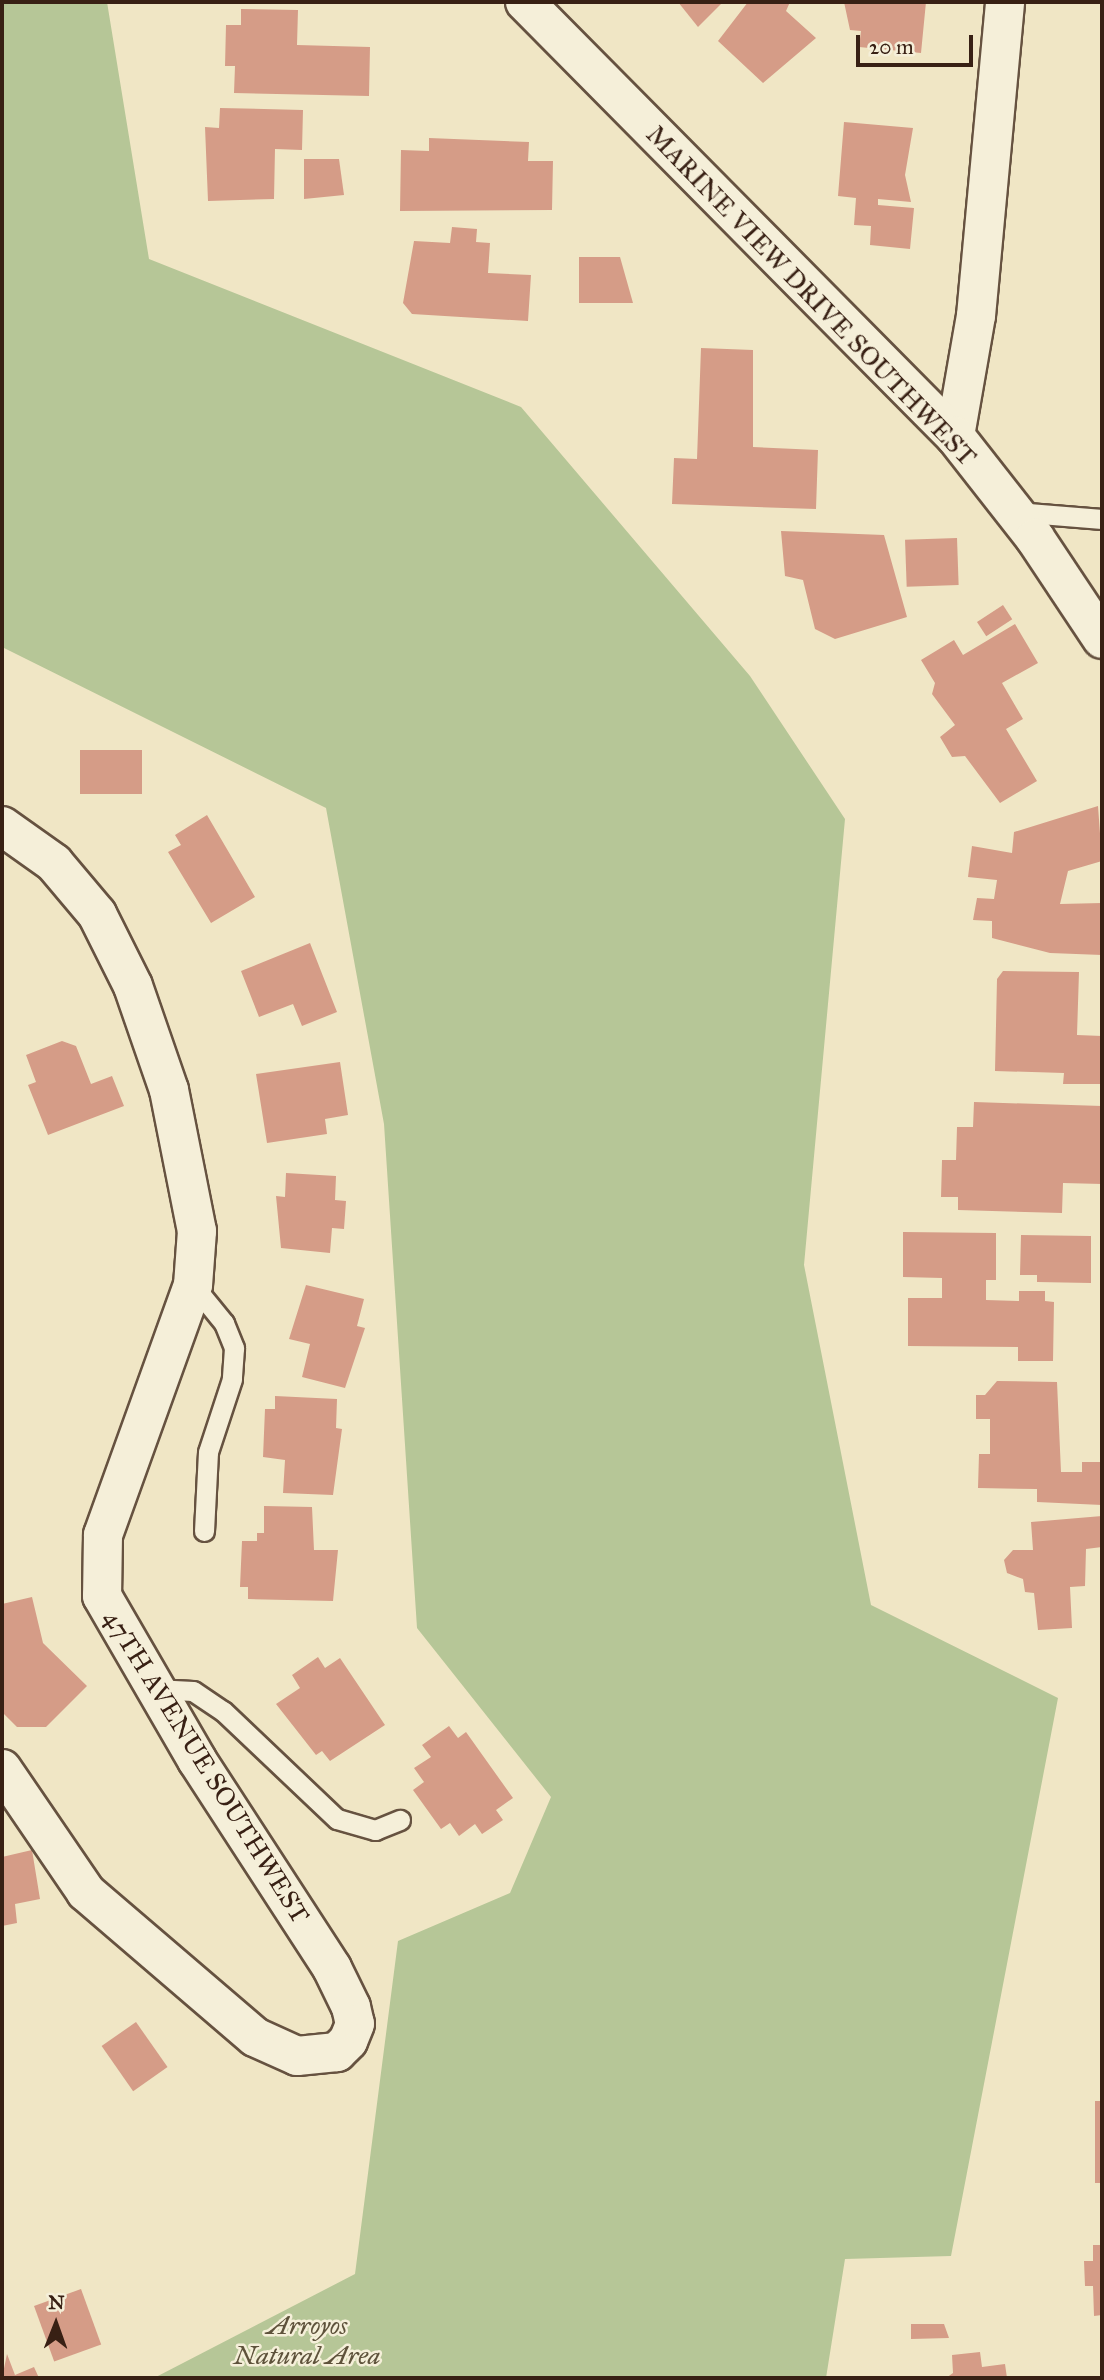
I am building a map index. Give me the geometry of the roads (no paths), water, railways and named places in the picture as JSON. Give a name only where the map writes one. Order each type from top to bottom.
[{"type":"street","name":"MARINE VIEW DRIVE SOUTHWEST","points":[[525,2],[955,436],[1015,512],[1102,639]]},
{"type":"street","points":[[955,436],[976,316],[1005,2]]},
{"type":"street","name":"47TH AVENUE SOUTHWEST","points":[[2,826],[54,863],[97,914],[133,986],[169,1090],[197,1231],[193,1284],[117,1483],[100,1564],[102,1596],[153,1689],[332,1968],[355,2024],[337,2052],[297,2056],[255,2037],[86,1892],[2,1769]]},
{"type":"lane","points":[[1015,512],[1102,519]]},
{"type":"lane","points":[[193,1284],[224,1323],[234,1348],[232,1379],[208,1452],[204,1531]]},
{"type":"lane","points":[[153,1689],[193,1691],[223,1711],[337,1819],[375,1830],[400,1821]]},
{"type":"park label","name":"Arroyos Natural Area","points":[[307,2341]]}]
